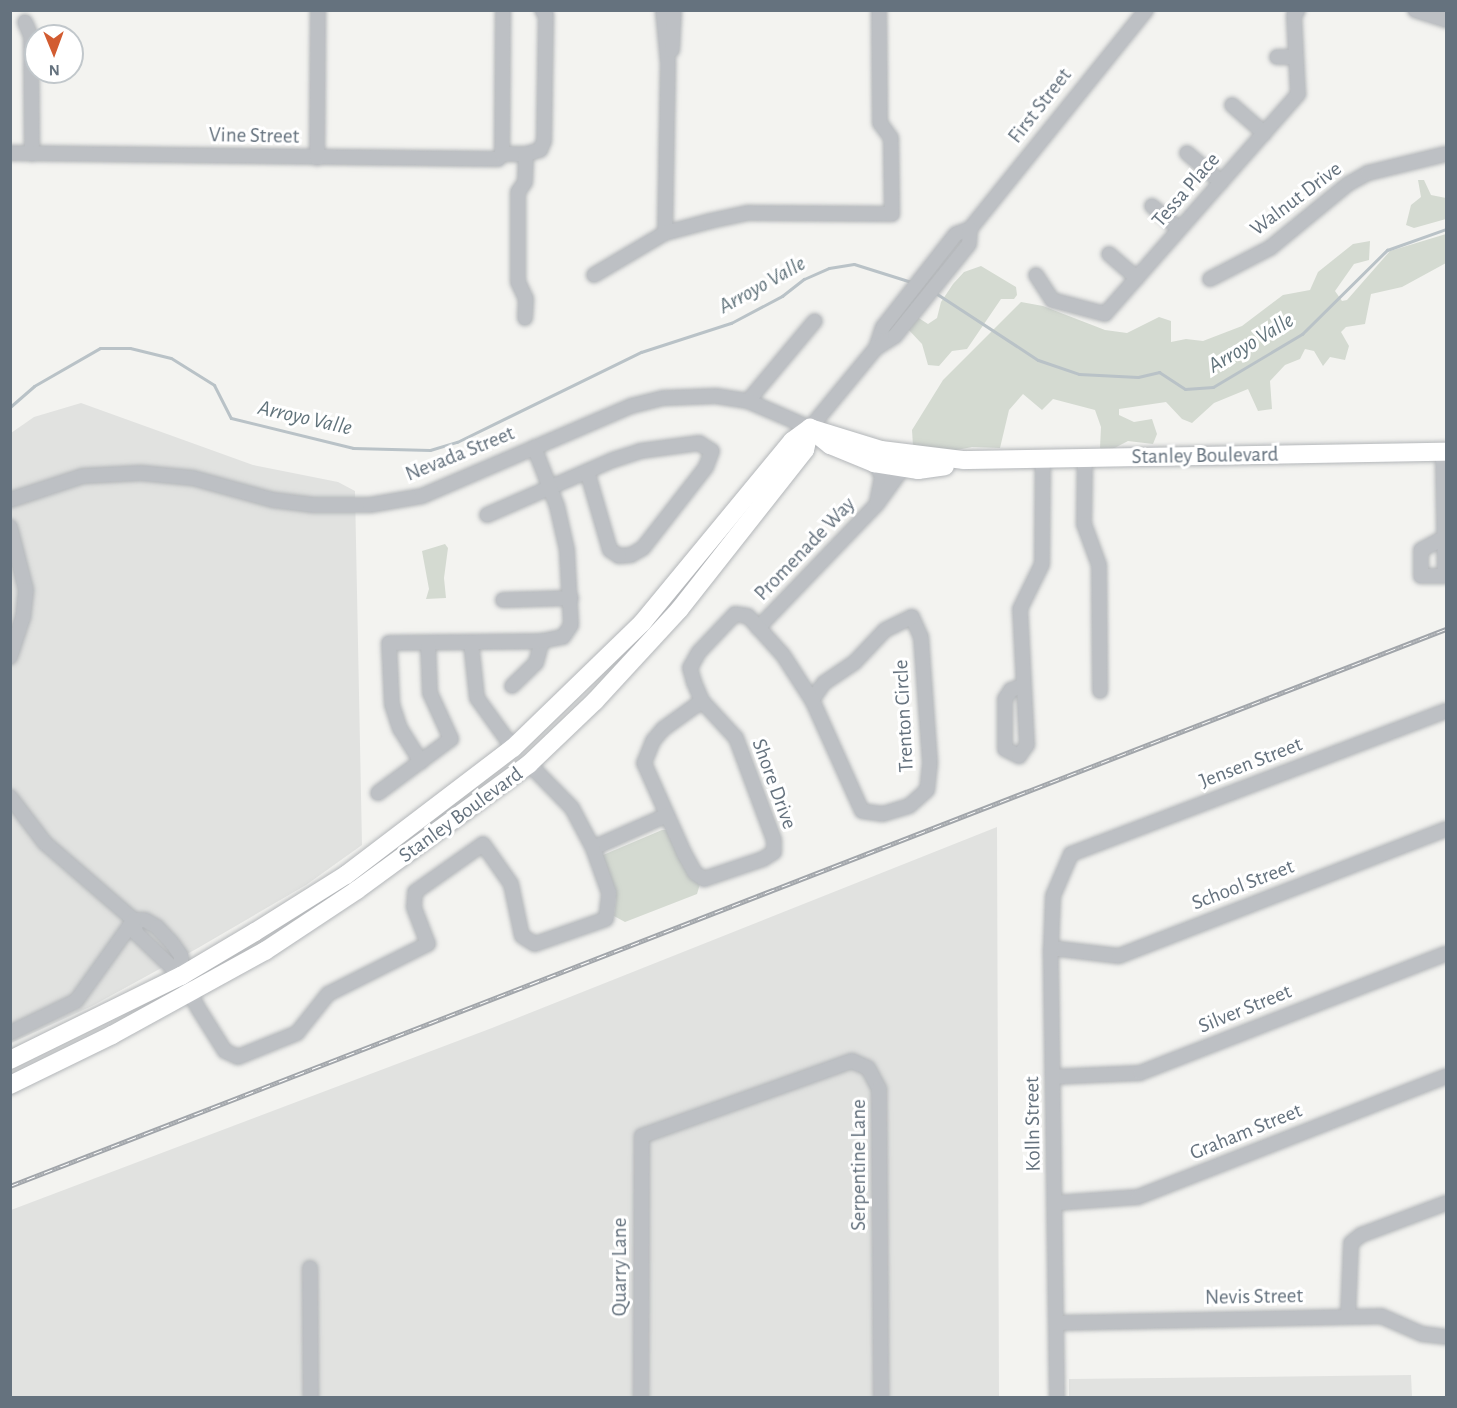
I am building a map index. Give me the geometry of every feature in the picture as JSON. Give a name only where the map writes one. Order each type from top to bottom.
[{"type":"main road","name":"Stanley Boulevard","points":[[810,428],[830,445],[874,463],[918,470],[964,460]]},
{"type":"main road","name":"Stanley Boulevard","points":[[810,428],[881,450],[964,460],[1445,452]]},
{"type":"main road","name":"Stanley Boulevard","points":[[10,1060],[181,976],[346,875],[513,748],[603,665],[681,578],[792,441],[810,428]]},
{"type":"main road","name":"Stanley Boulevard","points":[[10,1085],[190,993],[357,890],[529,765],[610,685],[679,610],[806,450],[810,428]]},
{"type":"main road","points":[[529,765],[535,744],[589,692],[603,665]]},
{"type":"main road","points":[[429,838],[456,809],[508,766],[513,748]]},
{"type":"main road","points":[[346,875],[357,890]]},
{"type":"street","points":[[317,158],[318,10]]},
{"type":"street","points":[[500,156],[503,10]]},
{"type":"street","points":[[525,318],[526,299],[518,282],[518,192],[525,182],[526,154],[540,150],[544,141],[546,15],[542,10]]},
{"type":"street","points":[[663,10],[668,63]]},
{"type":"street","points":[[665,233],[668,63],[674,10]]},
{"type":"street","points":[[594,275],[665,233],[749,213],[892,214],[891,138],[880,123],[879,10]]},
{"type":"street","name":"First Street","points":[[970,229],[1146,10]]},
{"type":"street","name":"Tessa Place","points":[[1036,275],[1052,300],[1105,314],[1298,94],[1294,15],[1298,10]]},
{"type":"street","points":[[1415,10],[1446,20]]},
{"type":"street","points":[[25,22],[31,36],[32,154]]},
{"type":"street","points":[[1277,57],[1296,57]]},
{"type":"street","points":[[1232,105],[1264,133]]},
{"type":"street","name":"Vine Street","points":[[10,153],[317,158],[526,154]]},
{"type":"street","points":[[1187,153],[1221,182]]},
{"type":"street","name":"Walnut Drive","points":[[1210,279],[1270,248],[1347,184],[1368,173],[1446,154]]},
{"type":"street","points":[[1152,206],[1179,229]]},
{"type":"street","points":[[810,428],[876,348],[896,336],[969,244],[970,229],[956,234],[883,327],[876,348]]},
{"type":"street","points":[[1108,254],[1137,278]]},
{"type":"street","points":[[748,401],[815,321]]},
{"type":"street","name":"Nevada Street","points":[[10,500],[83,476],[141,472],[193,478],[273,500],[370,506],[422,496],[631,406],[664,398],[716,396],[748,401],[810,428]]},
{"type":"street","points":[[487,515],[587,471],[640,451],[699,443],[712,451],[706,467],[643,548],[631,555],[619,556],[610,550],[587,471]]},
{"type":"street","points":[[421,762],[400,729],[392,704],[389,643],[542,641],[562,637],[571,626],[567,550],[550,488],[534,447]]},
{"type":"street","points":[[1444,538],[1445,452]]},
{"type":"street","points":[[1023,686],[1020,609],[1042,564],[1043,459]]},
{"type":"street","points":[[1085,459],[1084,524],[1099,564],[1101,691]]},
{"type":"street","points":[[874,463],[882,476],[877,504]]},
{"type":"street","name":"Promenade Way","points":[[702,701],[690,668],[699,652],[735,614],[748,616],[758,628],[877,504],[903,468]]},
{"type":"street","points":[[10,527],[26,590],[23,617],[10,657]]},
{"type":"street","points":[[503,600],[571,598]]},
{"type":"street","name":"Trenton Circle","points":[[758,628],[783,655],[812,700],[862,811],[883,814],[909,806],[927,790],[930,763],[921,637],[912,617],[885,630],[854,663],[824,683],[812,700]]},
{"type":"street","points":[[512,686],[536,663],[542,641]]},
{"type":"street","points":[[471,642],[477,698],[513,748]]},
{"type":"street","points":[[378,793],[451,739],[430,693],[428,643]]},
{"type":"street","points":[[593,848],[667,815],[644,763],[647,751],[663,729],[702,701]]},
{"type":"street","name":"Shore Drive","points":[[667,815],[692,868],[704,879],[763,859],[774,852],[774,840],[736,738],[702,701]]},
{"type":"street","name":"Jensen Street","points":[[1071,854],[1446,711]]},
{"type":"street","points":[[10,797],[45,843],[134,920],[136,933],[181,976],[225,1051],[238,1057],[297,1033],[328,994],[428,944],[414,907],[415,892],[483,844],[511,884],[522,936],[535,944],[606,919],[609,893],[593,848],[572,808],[529,765]]},
{"type":"street","name":"School Street","points":[[1051,948],[1119,956],[1446,829]]},
{"type":"street","name":"Kolln Street","points":[[1057,1398],[1058,1323],[1051,948],[1053,896],[1071,854]]},
{"type":"street","points":[[10,1032],[76,1001],[134,920]]},
{"type":"street","name":"Silver Street","points":[[1053,1077],[1140,1073],[1446,954]]},
{"type":"street","name":"Serpentine Lane","points":[[642,1136],[836,1064],[852,1061],[868,1068],[879,1089],[881,1398]]},
{"type":"street","name":"Graham Street","points":[[1056,1203],[1138,1197],[1446,1076]]},
{"type":"street","name":"Quarry Lane","points":[[641,1398],[642,1136]]},
{"type":"street","points":[[1348,1316],[1351,1243],[1361,1235],[1446,1203]]},
{"type":"street","points":[[310,1268],[310,1398]]},
{"type":"street","name":"Nevis Street","points":[[1058,1323],[1348,1316],[1394,1319],[1422,1334],[1446,1337]]},
{"type":"shaded area","points":[[1418,180],[1424,180],[1431,195],[1446,198],[1446,219],[1414,228],[1406,225],[1411,205],[1421,197]]},
{"type":"shaded area","points":[[1446,234],[1446,263],[1402,287],[1371,294],[1365,324],[1346,327],[1341,332],[1349,346],[1345,360],[1330,357],[1323,366],[1314,351],[1305,349],[1300,359],[1285,365],[1270,381],[1272,409],[1258,411],[1248,389],[1214,403],[1192,423],[1182,419],[1166,402],[1119,409],[1119,415],[1134,422],[1152,419],[1157,434],[1153,444],[1128,441],[1105,453],[1100,448],[1101,427],[1095,410],[1053,399],[1042,410],[1023,394],[1009,410],[1000,448],[972,447],[942,453],[913,446],[912,430],[943,380],[1021,302],[1043,306],[1105,330],[1127,333],[1159,317],[1171,321],[1171,342],[1186,339],[1203,341],[1242,326],[1283,295],[1310,290],[1318,272],[1353,244],[1370,241],[1369,260],[1354,264],[1335,291],[1342,301],[1347,300],[1390,251]]},
{"type":"shaded area","points":[[981,266],[1016,287],[1017,295],[1014,299],[1001,299],[967,349],[952,351],[939,366],[928,365],[922,344],[907,328],[914,315],[928,324],[937,318],[941,302],[953,284],[964,272]]},
{"type":"shaded area","points":[[81,403],[253,465],[338,482],[355,491],[362,845],[306,885],[198,948],[92,1006],[11,1043],[11,433],[34,417]]},
{"type":"shaded area","points":[[445,544],[448,548],[444,578],[446,598],[426,599],[429,589],[422,551]]},
{"type":"shaded area","points":[[997,827],[999,1397],[11,1398],[11,1210],[492,1028]]},
{"type":"shaded area","points":[[662,830],[668,830],[700,884],[697,894],[625,922],[614,916],[616,899],[602,864],[603,855]]},
{"type":"shaded area","points":[[1411,1375],[1412,1397],[1069,1397],[1069,1379]]},
{"type":"waterway","name":"Arroyo Valle","points":[[934,292],[1038,360],[1079,374],[1138,377],[1159,372],[1185,389],[1213,387],[1302,334],[1387,250],[1446,229]]},
{"type":"waterway","name":"Arroyo Valle","points":[[10,407],[34,386],[100,348],[130,348],[171,358],[214,385],[231,418],[353,448],[430,450],[457,442],[641,352],[731,323],[782,296],[804,279],[829,268],[854,264],[911,282]]},
{"type":"railway","points":[[10,1186],[1446,629]]}]
